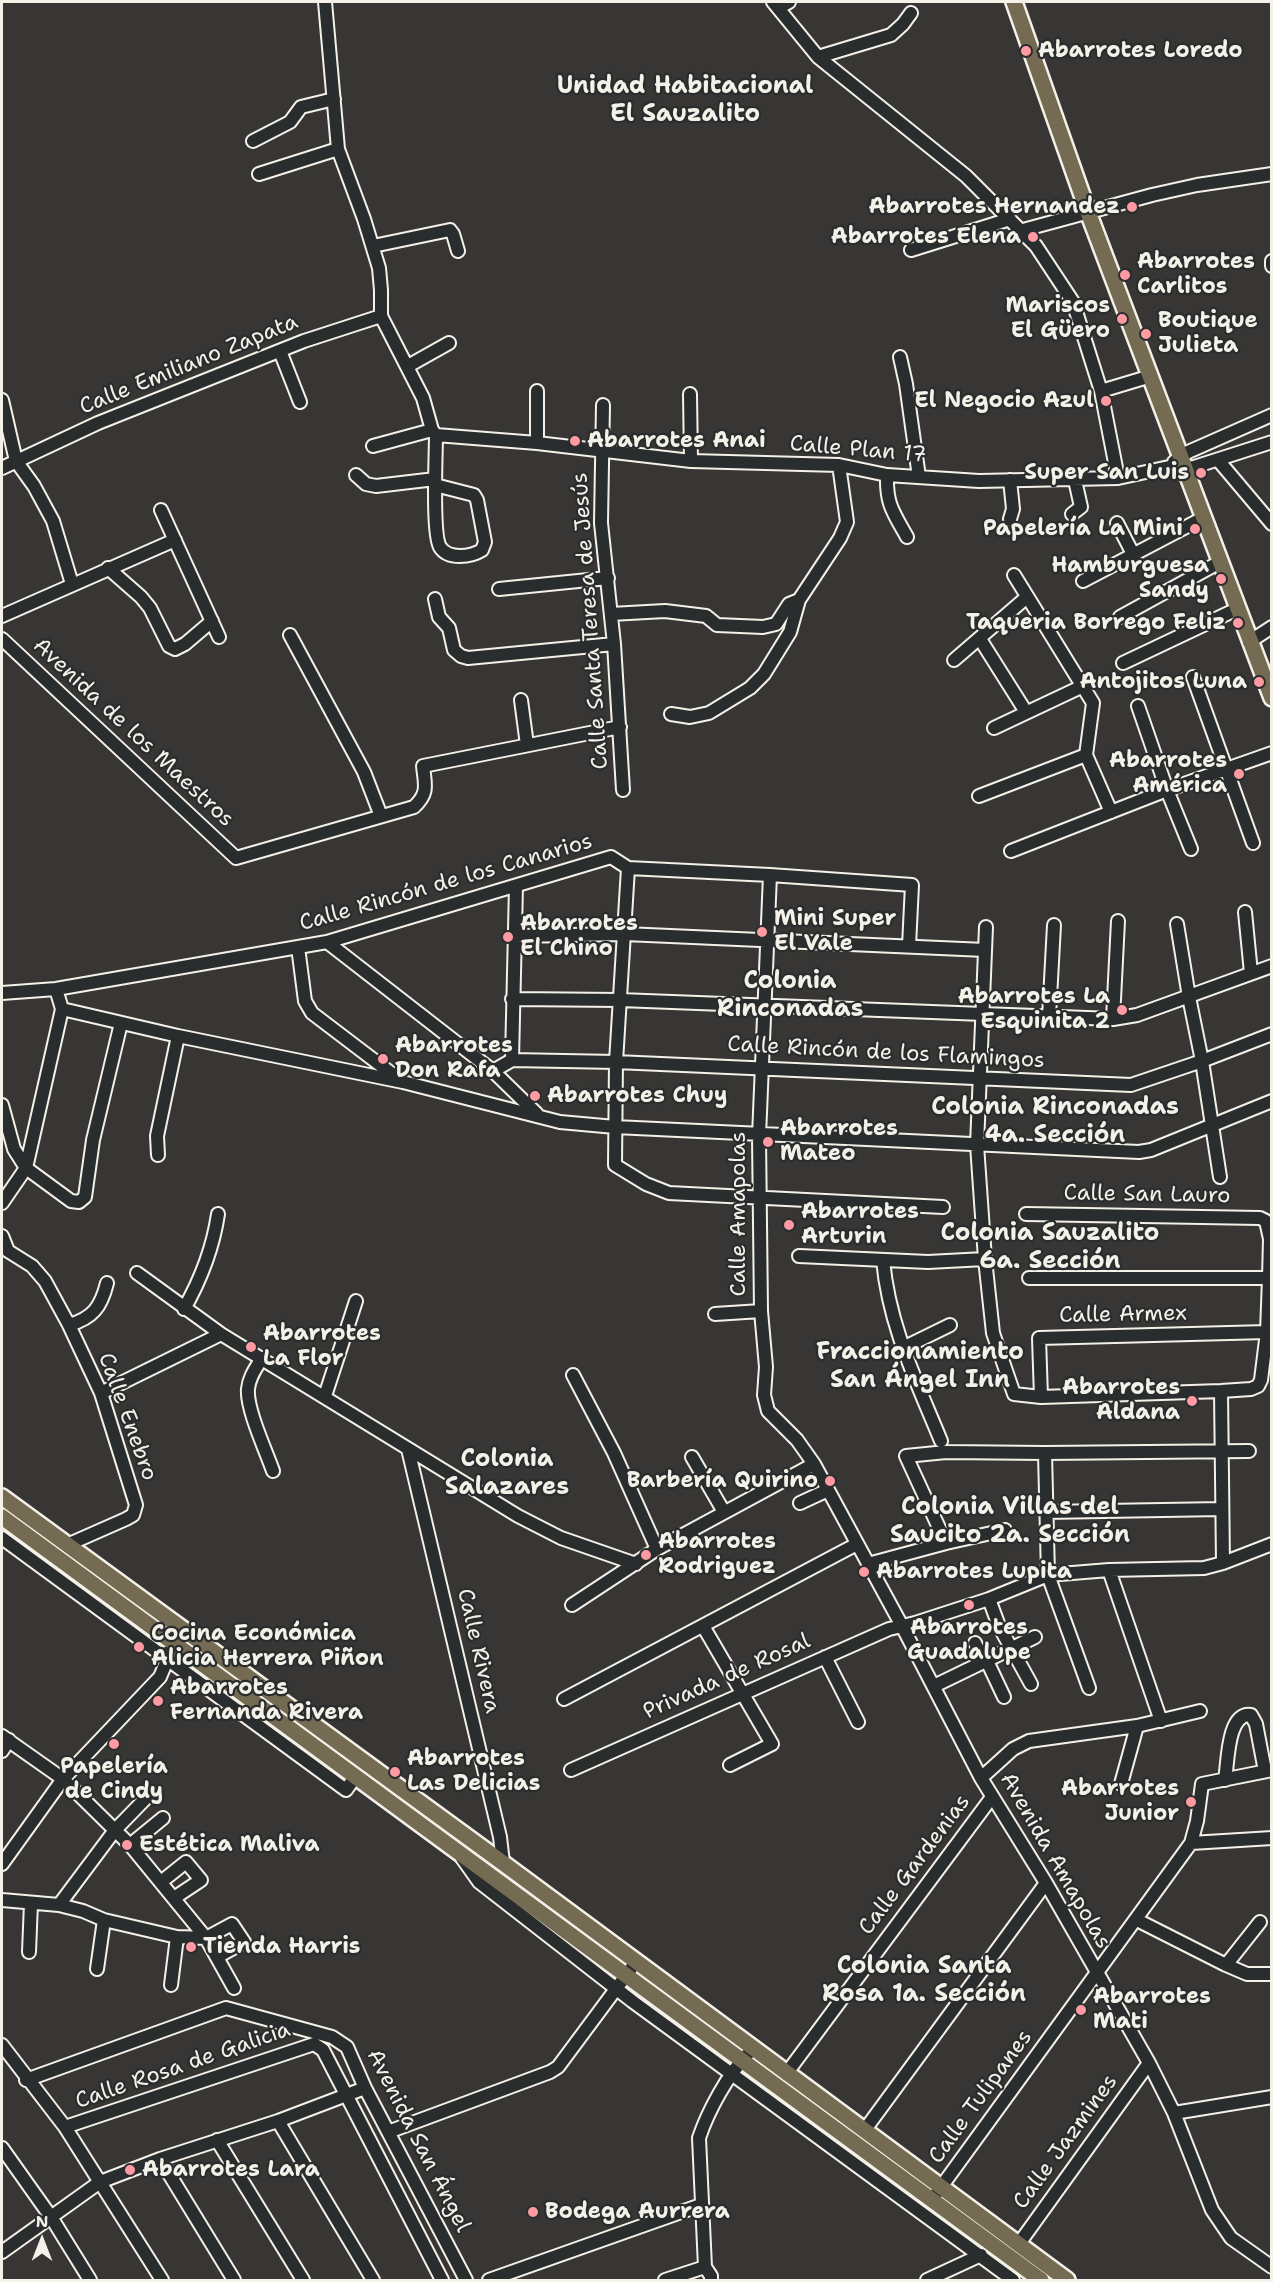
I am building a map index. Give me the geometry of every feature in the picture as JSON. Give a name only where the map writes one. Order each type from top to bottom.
[{"type":"main road","points":[[1014,2],[1088,212],[1151,376],[1177,464],[1203,518],[1271,697]]},
{"type":"main road","points":[[2,1497],[636,1962],[748,2054],[937,2194],[1018,2245],[1067,2280]]},
{"type":"main road","points":[[2,1517],[221,1679],[275,1728],[322,1763],[355,1777],[457,1852],[621,1982],[786,2074],[864,2131],[1041,2280]]},
{"type":"main road","points":[[221,1679],[232,1665]]},
{"type":"main road","points":[[355,1777],[365,1762]]},
{"type":"street","points":[[325,2],[338,149],[373,246],[381,290],[381,316],[423,399],[434,433],[435,482],[437,539],[441,549],[452,555],[473,556],[482,550],[485,542],[474,495],[435,482],[376,486],[366,484],[356,475]]},
{"type":"street","points":[[780,4],[818,57],[966,176],[1023,230],[1036,246],[1073,302],[1101,391],[1118,478]]},
{"type":"street","points":[[818,57],[891,35],[911,13]]},
{"type":"street","points":[[252,141],[290,122],[301,107],[334,99]]},
{"type":"street","points":[[259,174],[338,149]]},
{"type":"street","points":[[1023,230],[1197,185],[1272,174]]},
{"type":"street","points":[[911,249],[1010,219]]},
{"type":"street","points":[[373,246],[450,230],[458,251]]},
{"type":"street","points":[[1272,261],[1272,266]]},
{"type":"street","name":"Calle Emiliano Zapata","points":[[2,468],[98,423],[304,341],[381,316]]},
{"type":"street","points":[[408,366],[448,343]]},
{"type":"street","points":[[280,351],[300,402]]},
{"type":"street","points":[[900,357],[919,477]]},
{"type":"street","points":[[1101,391],[1151,376]]},
{"type":"street","points":[[537,391],[537,443]]},
{"type":"street","points":[[690,394],[691,461]]},
{"type":"street","points":[[2,400],[16,461],[34,486],[53,521],[72,584]]},
{"type":"street","name":"Calle Santa Teresa de Jesús","points":[[603,405],[601,523],[614,644],[623,790]]},
{"type":"street","points":[[1177,464],[1199,448],[1272,415]]},
{"type":"street","name":"Calle Plan 17","points":[[374,446],[434,433],[691,461],[839,465],[887,475],[979,481],[1118,478],[1177,464]]},
{"type":"street","points":[[1177,464],[1218,460],[1272,442]]},
{"type":"street","points":[[1199,448],[1204,463]]},
{"type":"street","points":[[1218,460],[1272,524]]},
{"type":"street","points":[[671,714],[690,717],[709,713],[750,688],[764,674],[790,632],[799,600],[840,538],[847,522],[839,465]]},
{"type":"street","points":[[887,475],[886,496],[891,510],[907,537]]},
{"type":"street","points":[[1010,480],[1013,509],[1010,519]]},
{"type":"street","points":[[1072,514],[1081,507],[1076,480]]},
{"type":"street","points":[[161,510],[219,637]]},
{"type":"street","points":[[1083,581],[1203,518]]},
{"type":"street","points":[[1117,523],[1133,554]]},
{"type":"street","points":[[2,616],[108,567],[175,540]]},
{"type":"street","points":[[1120,617],[1220,562]]},
{"type":"street","points":[[108,567],[150,608],[169,646],[175,649],[185,644],[212,621]]},
{"type":"street","points":[[1014,575],[1093,703],[1086,755],[1111,812]]},
{"type":"street","points":[[499,589],[608,578]]},
{"type":"street","points":[[954,660],[1027,597]]},
{"type":"street","points":[[435,599],[439,617],[449,628],[454,650],[468,658],[614,644]]},
{"type":"street","points":[[779,650],[776,624],[789,604],[799,600]]},
{"type":"street","points":[[1123,663],[1237,609]]},
{"type":"street","points":[[611,614],[665,611],[706,616],[717,625],[763,627],[776,624]]},
{"type":"street","points":[[1249,642],[1272,627]]},
{"type":"street","points":[[290,635],[364,772],[381,816],[414,807],[421,800],[426,791],[423,766],[620,727]]},
{"type":"street","name":"Avenida de los Maestros","points":[[2,639],[236,858],[381,816]]},
{"type":"street","points":[[980,639],[1026,712]]},
{"type":"street","points":[[1193,677],[1253,843]]},
{"type":"street","points":[[994,728],[1083,686]]},
{"type":"street","points":[[521,700],[527,745]]},
{"type":"street","points":[[1138,706],[1167,790],[1191,849]]},
{"type":"street","points":[[1011,851],[1167,790],[1272,753]]},
{"type":"street","points":[[979,796],[1086,755]]},
{"type":"street","name":"Calle Rincón de los Canarios","points":[[2,993],[57,989],[327,942],[611,858],[628,867],[912,885],[909,946]]},
{"type":"street","points":[[628,867],[616,1062],[615,1165],[646,1184],[669,1192],[943,1207]]},
{"type":"street","name":"Calle Amapolas","points":[[770,875],[759,1136],[761,1311],[766,1367],[764,1395],[768,1411],[796,1440],[814,1464]]},
{"type":"street","points":[[493,1071],[512,1060],[516,886]]},
{"type":"street","points":[[1245,912],[1251,973]]},
{"type":"street","points":[[1113,1019],[1118,921]]},
{"type":"street","points":[[1177,924],[1220,1177]]},
{"type":"street","points":[[1049,1017],[1054,925]]},
{"type":"street","points":[[986,927],[977,1145],[993,1333],[1008,1384],[1014,1394],[1041,1397],[1221,1391],[1251,1389],[1258,1386],[1261,1380],[1267,1332],[1271,1239]]},
{"type":"street","points":[[515,936],[625,934],[985,950]]},
{"type":"street","points":[[327,942],[493,1071],[539,1116]]},
{"type":"street","points":[[298,947],[305,1000],[312,1013],[403,1082]]},
{"type":"street","points":[[512,999],[620,1000],[1113,1019],[1137,1015],[1272,966]]},
{"type":"street","points":[[2,1203],[26,1168],[62,1009],[57,989]]},
{"type":"street","points":[[62,1009],[178,1036],[403,1082],[560,1122],[615,1127],[759,1136],[1138,1152],[1151,1150],[1272,1101]]},
{"type":"street","points":[[2,1105],[14,1149],[26,1168],[71,1201],[79,1202],[85,1197],[93,1140],[121,1023]]},
{"type":"street","name":"Calle Rincón de los Flamingos","points":[[512,1060],[616,1062],[1131,1085],[1272,1034]]},
{"type":"street","points":[[158,1155],[157,1136],[178,1036]]},
{"type":"street","points":[[184,1309],[200,1282],[214,1237],[218,1214]]},
{"type":"street","name":"Calle San Lauro","points":[[1026,1214],[1260,1218],[1266,1221],[1271,1239]]},
{"type":"street","points":[[2,1236],[5,1256]]},
{"type":"street","name":"Calle Enebro","points":[[5,1256],[32,1266],[45,1281],[69,1325],[101,1393],[136,1505],[133,1515],[126,1520],[67,1545]]},
{"type":"street","points":[[800,1256],[928,1262],[985,1259]]},
{"type":"street","points":[[883,1260],[885,1285],[897,1333],[941,1441]]},
{"type":"street","points":[[137,1273],[221,1334],[518,1516],[561,1538],[636,1564]]},
{"type":"street","points":[[1029,1278],[1269,1278]]},
{"type":"street","points":[[69,1325],[82,1321],[96,1311],[107,1283]]},
{"type":"street","points":[[325,1396],[356,1301]]},
{"type":"street","points":[[715,1314],[761,1311]]},
{"type":"street","points":[[903,1348],[950,1325]]},
{"type":"street","name":"Calle Armex","points":[[1041,1397],[1039,1338],[1267,1332]]},
{"type":"street","points":[[101,1393],[221,1334]]},
{"type":"street","points":[[262,1358],[248,1388],[249,1402],[273,1471]]},
{"type":"street","points":[[573,1375],[614,1453],[657,1549]]},
{"type":"street","points":[[1221,1391],[1223,1563]]},
{"type":"street","name":"Calle Rivera","points":[[408,1449],[500,1837],[503,1863]]},
{"type":"street","points":[[946,1543],[906,1456],[946,1452],[1249,1451]]},
{"type":"street","points":[[1045,1453],[1048,1575],[1089,1688]]},
{"type":"street","points":[[692,1457],[724,1512]]},
{"type":"street","points":[[572,1605],[657,1549],[814,1464]]},
{"type":"street","name":"Avenida Amapolas","points":[[814,1464],[981,1778],[1046,1883],[1149,2063],[1174,2113],[1212,2210],[1231,2238],[1272,2267]]},
{"type":"street","points":[[800,1503],[828,1490]]},
{"type":"street","points":[[1046,1512],[1222,1509]]},
{"type":"street","points":[[868,1564],[1005,1530]]},
{"type":"street","points":[[18,1550],[27,1536]]},
{"type":"street","points":[[2,1538],[183,1669],[275,1728]]},
{"type":"street","points":[[564,1700],[856,1544]]},
{"type":"street","name":"Privada de Rosal","points":[[571,1770],[889,1629],[989,1599],[1048,1575],[1109,1570],[1204,1568],[1272,1544]]},
{"type":"street","points":[[53,1574],[63,1562]]},
{"type":"street","points":[[1109,1570],[1146,1670],[1161,1720]]},
{"type":"street","points":[[989,1599],[1011,1649],[1031,1684]]},
{"type":"street","points":[[703,1626],[772,1744],[730,1765]]},
{"type":"street","points":[[934,1686],[1035,1637]]},
{"type":"street","points":[[2,1864],[63,1779],[160,1677],[168,1658],[167,1639]]},
{"type":"street","points":[[975,1643],[1004,1697]]},
{"type":"street","points":[[825,1657],[858,1722]]},
{"type":"street","points":[[160,1677],[183,1669],[194,1669],[206,1676],[221,1679]]},
{"type":"street","points":[[981,1778],[1012,1749],[1029,1741],[1137,1726],[1200,1711]]},
{"type":"street","points":[[1225,1780],[1233,1724],[1241,1716],[1251,1715],[1256,1724],[1268,1771],[1225,1780],[1202,1784],[1197,1821],[1191,1843],[1272,1838]]},
{"type":"street","points":[[1121,1784],[1137,1726]]},
{"type":"street","points":[[2,1751],[5,1738],[63,1779],[130,1845],[206,1938],[234,1988]]},
{"type":"street","points":[[59,1905],[115,1830],[149,1795]]},
{"type":"street","name":"Calle Gardenias","points":[[786,2074],[992,1797]]},
{"type":"street","points":[[130,1845],[164,1818]]},
{"type":"street","name":"Calle Tulipanes","points":[[937,2194],[1191,1843]]},
{"type":"street","points":[[160,1882],[186,1863],[201,1880],[174,1898]]},
{"type":"street","points":[[864,2131],[1046,1883]]},
{"type":"street","points":[[2,1900],[59,1905],[83,1911],[104,1920],[177,1937],[206,1938],[232,1924],[244,1942],[217,1957]]},
{"type":"street","points":[[29,1952],[31,1903]]},
{"type":"street","points":[[97,1969],[104,1920]]},
{"type":"street","points":[[1137,1920],[1247,1974],[1272,1974]]},
{"type":"street","points":[[1226,1965],[1260,1922]]},
{"type":"street","points":[[171,1985],[177,1937]]},
{"type":"street","points":[[388,2132],[550,2072],[558,2067],[636,1962]]},
{"type":"street","points":[[621,1982],[732,2075],[1013,2280]]},
{"type":"street","name":"Avenida San Ángel","points":[[26,2080],[226,2008],[321,2032],[340,2041],[347,2048],[365,2088],[466,2280]]},
{"type":"street","points":[[314,2044],[321,2032]]},
{"type":"street","name":"Avenida San Ángel","points":[[314,2044],[323,2050],[442,2280]]},
{"type":"street","name":"Calle Rosa de Galicia","points":[[65,2127],[314,2044]]},
{"type":"street","points":[[2,2045],[26,2080],[65,2127],[162,2280]]},
{"type":"street","points":[[711,2280],[705,2267],[699,2138],[704,2123],[732,2075],[748,2054]]},
{"type":"street","name":"Calle Jazmines","points":[[1018,2245],[1149,2063]]},
{"type":"street","points":[[2,2251],[100,2182],[160,2159],[278,2121],[365,2088]]},
{"type":"street","points":[[1174,2113],[1272,2097]]},
{"type":"street","points":[[278,2121],[373,2280]]},
{"type":"street","points":[[216,2140],[303,2280]]},
{"type":"street","points":[[2,2148],[51,2217],[90,2280]]},
{"type":"street","points":[[160,2159],[234,2280]]},
{"type":"street","points":[[398,2195],[417,2187]]},
{"type":"street","points":[[489,2280],[701,2205]]},
{"type":"street","points":[[927,2280],[981,2255]]},
{"type":"street","points":[[665,2280],[705,2267]]},
{"type":"street","points":[[694,2280],[705,2267]]},
{"type":"place","name":"Abarrotes Loredo","points":[[1026,51]]},
{"type":"place","name":"Abarrotes Hernandez","points":[[1132,207]]},
{"type":"place","name":"Abarrotes Elena","points":[[1033,237]]},
{"type":"place","name":"Abarrotes Carlitos","points":[[1125,275]]},
{"type":"place","name":"Mariscos El Güero","points":[[1122,319]]},
{"type":"place","name":"Boutique Julieta","points":[[1146,334]]},
{"type":"place","name":"El Negocio Azul","points":[[1106,401]]},
{"type":"place","name":"Abarrotes Anai","points":[[575,441]]},
{"type":"place","name":"Super San Luis","points":[[1201,473]]},
{"type":"place","name":"Papelería La Mini","points":[[1195,529]]},
{"type":"place","name":"Hamburguesa Sandy","points":[[1221,579]]},
{"type":"place","name":"Taqueria Borrego Feliz","points":[[1238,623]]},
{"type":"place","name":"Antojitos Luna","points":[[1259,682]]},
{"type":"place","name":"Abarrotes América","points":[[1239,774]]},
{"type":"place","name":"Mini Super El Vale","points":[[762,932]]},
{"type":"place","name":"Abarrotes El Chino","points":[[508,937]]},
{"type":"place","name":"Abarrotes La Esquinita 2","points":[[1122,1010]]},
{"type":"place","name":"Abarrotes Don Rafa","points":[[383,1059]]},
{"type":"place","name":"Abarrotes Chuy","points":[[535,1096]]},
{"type":"place","name":"Abarrotes Mateo","points":[[768,1142]]},
{"type":"place","name":"Abarrotes Arturin","points":[[789,1225]]},
{"type":"place","name":"Abarrotes La Flor","points":[[251,1347]]},
{"type":"place","name":"Abarrotes Aldana","points":[[1192,1401]]},
{"type":"place","name":"Barbería Quirino","points":[[830,1481]]},
{"type":"place","name":"Abarrotes Rodriguez","points":[[646,1555]]},
{"type":"place","name":"Abarrotes Lupita","points":[[864,1572]]},
{"type":"place","name":"Abarrotes Guadalupe","points":[[969,1605]]},
{"type":"place","name":"Cocina Económica Alicia Herrera Piñon","points":[[139,1647]]},
{"type":"place","name":"Abarrotes Fernanda Rivera","points":[[158,1701]]},
{"type":"place","name":"Papelería de Cindy","points":[[114,1744]]},
{"type":"place","name":"Abarrotes Las Delicias","points":[[395,1772]]},
{"type":"place","name":"Abarrotes Junior","points":[[1191,1802]]},
{"type":"place","name":"Estética Maliva","points":[[127,1845]]},
{"type":"place","name":"Tienda Harris","points":[[191,1947]]},
{"type":"place","name":"Abarrotes Mati","points":[[1081,2010]]},
{"type":"place","name":"Abarrotes Lara","points":[[130,2170]]},
{"type":"place","name":"Bodega Aurrera","points":[[533,2212]]},
{"type":"district","name":"Unidad Habitacional El Sauzalito","points":[[685,101]]},
{"type":"district","name":"Colonia Rinconadas","points":[[790,996]]},
{"type":"district","name":"Colonia Rinconadas 4a. Sección","points":[[1055,1122]]},
{"type":"district","name":"Colonia Sauzalito 6a. Sección","points":[[1050,1248]]},
{"type":"district","name":"Fraccionamiento San Ángel Inn","points":[[920,1367]]},
{"type":"district","name":"Colonia Salazares","points":[[507,1474]]},
{"type":"district","name":"Colonia Villas del Saucito 2a. Sección","points":[[1010,1522]]},
{"type":"district","name":"Colonia Santa Rosa 1a. Sección","points":[[924,1981]]}]
